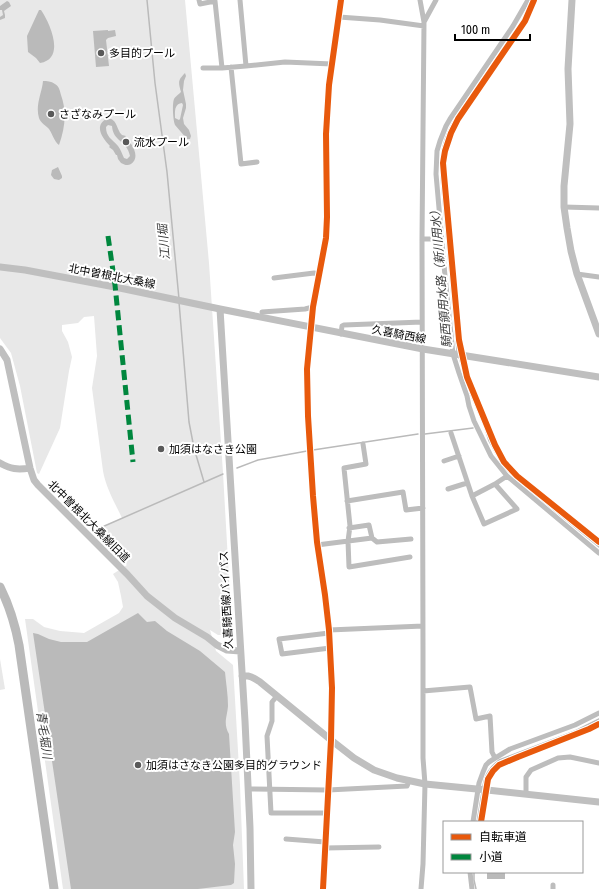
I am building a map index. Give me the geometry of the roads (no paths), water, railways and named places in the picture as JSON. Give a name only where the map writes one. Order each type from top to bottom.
[{"type":"main road","points":[[572,0],[568,69],[570,124],[564,186],[564,206],[571,250],[577,274],[599,334]]},
{"type":"main road","name":"北中曽根北大桑線","points":[[0,267],[33,271],[220,309]]},
{"type":"main road","name":"久喜騎西線","points":[[220,309],[341,334],[462,356],[599,377]]},
{"type":"main road","name":"久喜騎西線バイパス","points":[[220,309],[242,676],[248,789],[251,889]]},
{"type":"main road","name":"北中曽根北大桑線旧道","points":[[0,349],[7,360],[30,468],[34,480],[38,486],[128,574],[147,596],[175,618],[227,650],[240,651]]},
{"type":"main road","points":[[0,463],[16,469],[30,468]]},
{"type":"main road","points":[[242,676],[248,675],[254,678],[354,758],[374,770],[397,778],[425,784],[599,802]]},
{"type":"street","points":[[199,0],[200,4],[215,1],[222,68]]},
{"type":"street","points":[[240,0],[246,66]]},
{"type":"street","points":[[323,889],[331,740],[332,688],[329,632],[317,545],[313,496],[307,369],[313,307],[327,228],[326,134],[329,85],[341,0]]},
{"type":"street","points":[[420,0],[424,24],[422,239],[422,626],[423,758],[425,784],[421,889]]},
{"type":"street","points":[[424,24],[436,0]]},
{"type":"street","points":[[528,0],[513,26],[450,119],[437,151],[436,174],[441,239],[453,354],[474,420],[491,456],[507,476],[599,553]]},
{"type":"street","points":[[339,17],[424,24]]},
{"type":"street","points":[[203,68],[222,68],[285,62],[332,64]]},
{"type":"street","points":[[230,67],[242,164],[257,162]]},
{"type":"street","points":[[564,206],[599,208]]},
{"type":"street","points":[[422,239],[441,239]]},
{"type":"street","points":[[274,278],[314,273],[319,274]]},
{"type":"street","points":[[577,274],[599,277]]},
{"type":"street","points":[[262,312],[305,309],[313,307]]},
{"type":"street","points":[[341,334],[342,326],[422,322]]},
{"type":"street","points":[[451,433],[467,483],[484,524],[517,509],[495,484]]},
{"type":"street","points":[[363,444],[366,464],[344,468],[349,528],[349,567],[410,557]]},
{"type":"street","points":[[444,461],[459,456]]},
{"type":"street","points":[[472,496],[507,476]]},
{"type":"street","points":[[448,489],[467,483]]},
{"type":"street","points":[[347,501],[403,492],[406,510],[423,508]]},
{"type":"street","points":[[349,528],[369,525],[372,538],[377,542],[411,539]]},
{"type":"street","points":[[317,545],[372,538]]},
{"type":"street","points":[[330,648],[282,654],[279,639],[329,632],[422,626]]},
{"type":"street","points":[[423,691],[470,687],[476,718],[490,716],[492,752],[495,758]]},
{"type":"street","points":[[277,696],[272,702],[272,721],[267,736],[271,813],[327,813]]},
{"type":"street","points":[[473,821],[477,789],[486,765],[510,750],[576,725],[599,713]]},
{"type":"street","points":[[526,794],[526,777],[531,770],[558,758],[570,757],[599,763]]},
{"type":"street","points":[[248,789],[328,790],[407,786],[409,781]]},
{"type":"street","points":[[286,839],[325,845],[378,847]]},
{"type":"street","points":[[470,873],[472,889]]},
{"type":"waterway","name":"江川堀","points":[[147,0],[155,83],[167,172],[179,299]]},
{"type":"waterway","name":"騎西領用水路（新川用水）","points":[[457,351],[441,177],[442,150],[452,124],[516,30],[525,16],[532,0]]},
{"type":"waterway","name":"江川堀","points":[[179,302],[189,422],[194,448],[204,482]]},
{"type":"waterway","name":"騎西領用水路（新川用水）","points":[[459,357],[471,395],[489,441],[503,466],[515,478],[599,547]]},
{"type":"waterway","points":[[425,434],[473,428]]},
{"type":"waterway","points":[[313,450],[418,434]]},
{"type":"waterway","points":[[237,468],[258,460],[307,451]]},
{"type":"waterway","points":[[93,531],[223,474]]},
{"type":"waterway","name":"青毛堀川","points":[[0,587],[16,630],[19,645],[54,889]]},
{"type":"waterway","name":"騎西領用水路（新川用水）","points":[[483,786],[488,771],[499,760],[575,731],[599,719]]},
{"type":"waterway","name":"騎西領用水路（新川用水）","points":[[477,821],[482,792]]},
{"type":"waterway","name":"騎西領用水路（新川用水）","points":[[474,873],[476,889]]},
{"type":"place","name":"多目的プール","points":[[101,53]]},
{"type":"place","name":"さざなみプール","points":[[51,114]]},
{"type":"place","name":"流水プール","points":[[126,142]]},
{"type":"place","name":"加須はなさき公園","points":[[161,449]]},
{"type":"place","name":"加須はさなき公園多目的グラウンド","points":[[138,765]]}]
